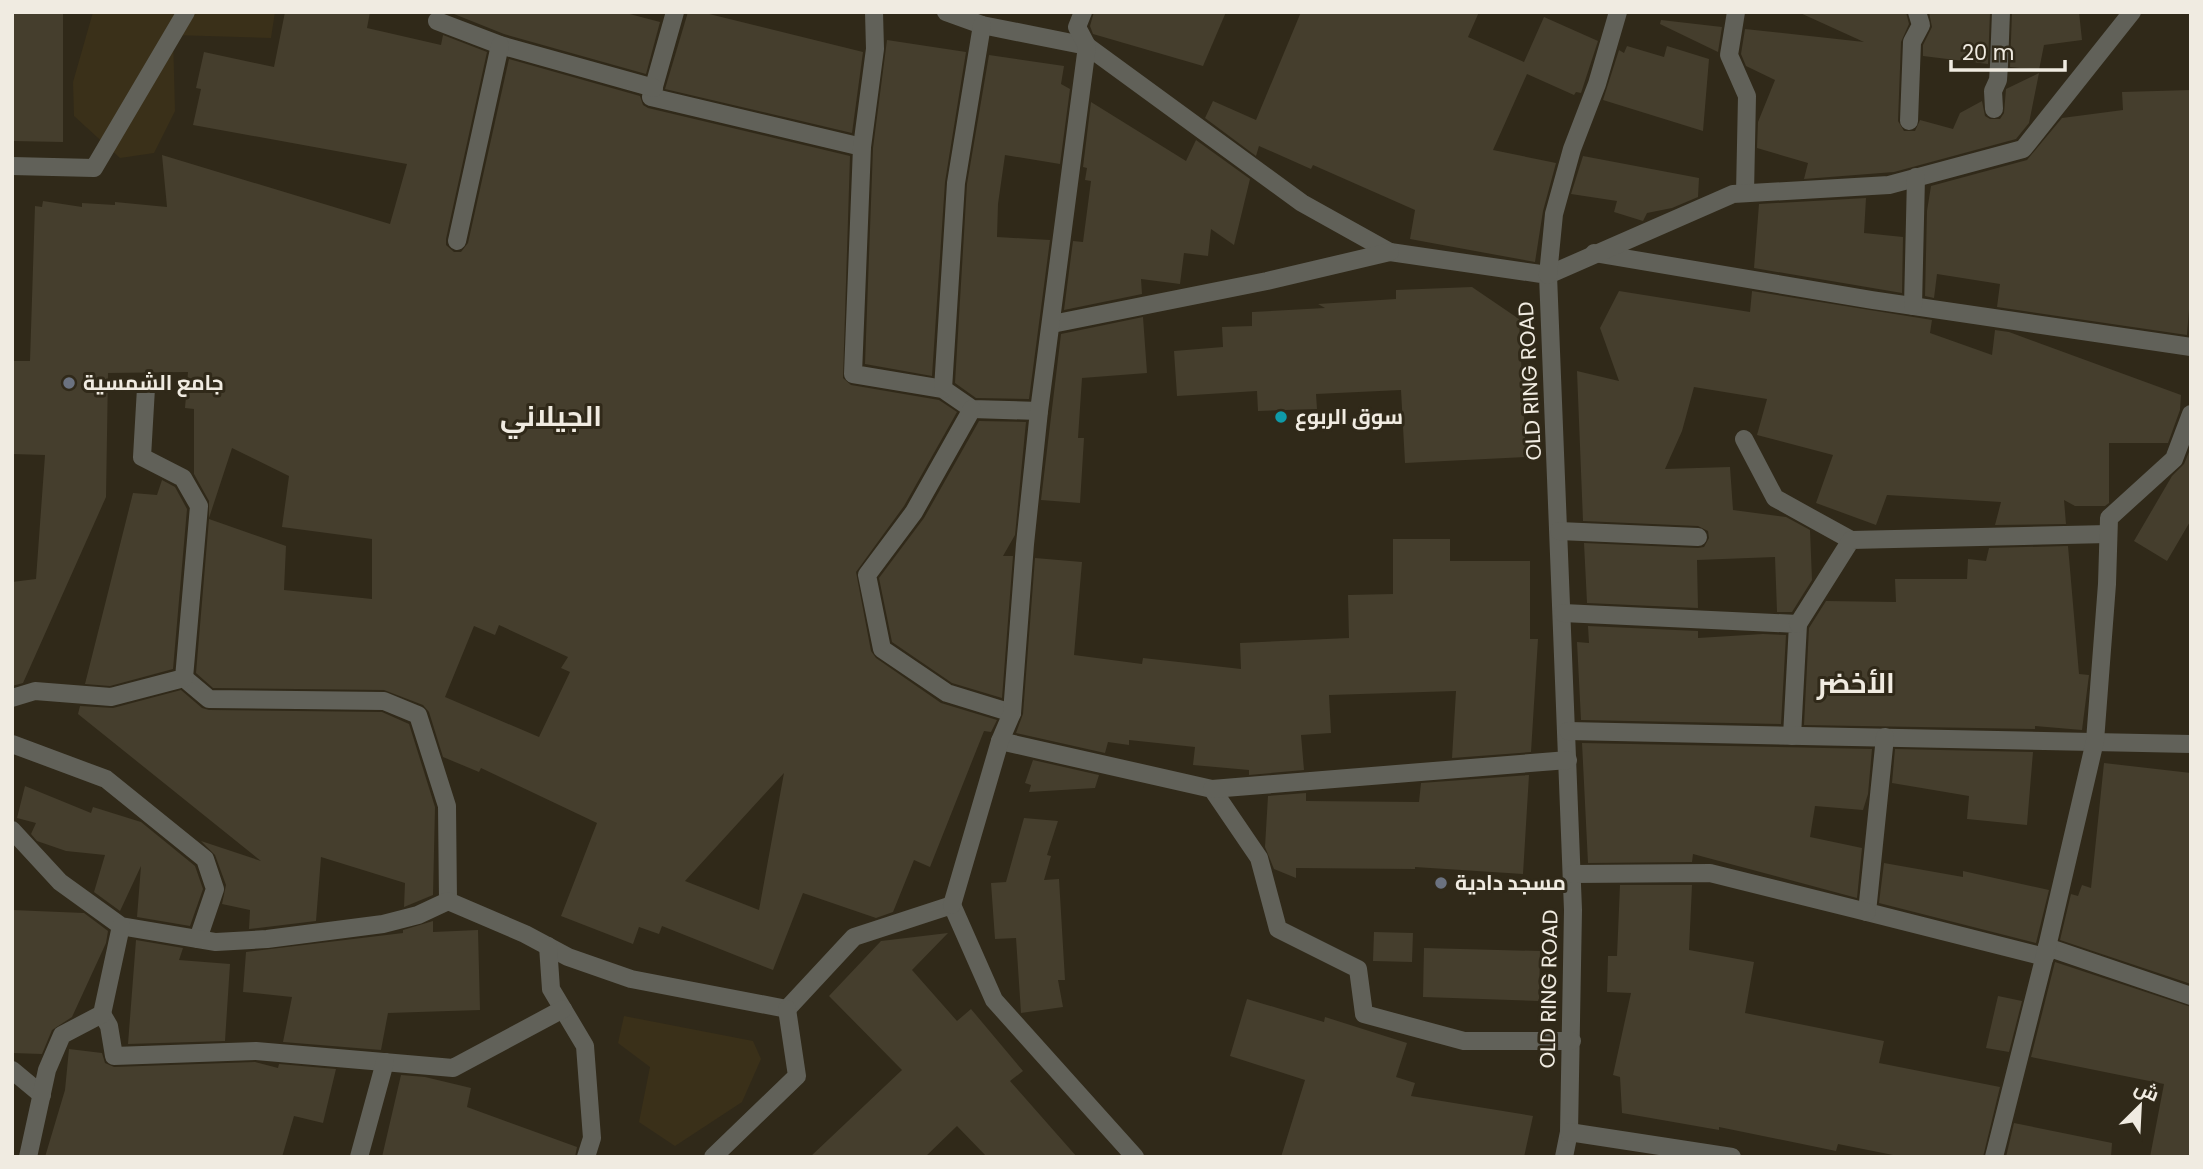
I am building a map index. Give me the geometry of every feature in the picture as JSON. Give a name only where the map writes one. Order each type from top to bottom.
[{"type":"street","points":[[12,166],[94,168],[187,12]]},
{"type":"street","points":[[652,93],[675,12]]},
{"type":"street","points":[[874,12],[875,49],[862,147],[853,374],[943,389],[972,409],[1039,411]]},
{"type":"street","name":"OLD RING ROAD","points":[[946,12],[982,25],[1087,46],[1302,203],[1390,252],[1548,275],[1572,874],[1572,1041],[1569,1132],[1564,1157]]},
{"type":"street","points":[[1083,12],[1077,27],[1087,46],[1039,411],[1025,544],[1012,713],[1000,741],[952,905],[994,1000],[1135,1157]]},
{"type":"street","points":[[1548,275],[1554,214],[1572,149],[1597,84],[1618,12]]},
{"type":"street","points":[[1736,12],[1729,55],[1747,96],[1745,193]]},
{"type":"street","points":[[1909,121],[1912,42],[1921,25],[1917,12]]},
{"type":"street","points":[[1994,109],[1993,91],[1999,65],[2001,12]]},
{"type":"street","points":[[1548,275],[1733,194],[1889,185],[2022,149],[2132,12]]},
{"type":"street","points":[[437,21],[500,45],[652,93],[862,147]]},
{"type":"street","points":[[943,389],[956,183],[982,25]]},
{"type":"street","points":[[457,242],[500,45]]},
{"type":"street","points":[[1913,306],[1916,177]]},
{"type":"street","points":[[1052,324],[1267,281],[1390,252]]},
{"type":"street","points":[[1594,253],[1913,306],[2191,347]]},
{"type":"street","points":[[146,388],[142,457],[183,478],[199,506],[184,678]]},
{"type":"street","points":[[972,409],[914,512],[867,575],[883,649],[947,693],[1012,713]]},
{"type":"street","points":[[1994,1157],[2046,952],[2095,741],[2109,518],[2174,459],[2191,414]]},
{"type":"street","points":[[1744,439],[1775,498],[1851,540],[2108,534]]},
{"type":"street","points":[[1559,531],[1698,537]]},
{"type":"street","points":[[1792,736],[1798,624],[1851,540]]},
{"type":"street","points":[[1563,613],[1798,624]]},
{"type":"street","points":[[12,698],[35,691],[110,697],[184,678]]},
{"type":"street","points":[[184,678],[209,699],[384,701],[418,715],[447,806],[448,901]]},
{"type":"street","points":[[1568,731],[2191,744]]},
{"type":"street","points":[[1867,912],[1885,737]]},
{"type":"street","points":[[1000,741],[1212,789],[1568,760]]},
{"type":"street","points":[[12,744],[106,779],[205,859],[215,889],[198,939]]},
{"type":"street","points":[[1212,789],[1259,858],[1278,929],[1358,970],[1364,1014],[1464,1041],[1572,1041]]},
{"type":"street","points":[[12,830],[60,882],[121,926],[216,942],[267,939],[383,924],[418,915],[448,901],[525,934],[568,957],[631,979],[787,1009]]},
{"type":"street","points":[[1572,874],[1710,873],[2046,952],[2191,996]]},
{"type":"street","points":[[787,1009],[854,937],[952,905]]},
{"type":"street","points":[[121,926],[102,1014],[109,1026],[114,1056],[256,1051],[453,1068],[563,1009]]},
{"type":"street","points":[[548,946],[551,989],[585,1046],[592,1138],[586,1157]]},
{"type":"street","points":[[713,1157],[797,1076],[787,1009]]},
{"type":"street","points":[[28,1157],[47,1070],[62,1035],[102,1014]]},
{"type":"street","points":[[359,1157],[385,1062]]},
{"type":"street","points":[[12,1070],[43,1095]]},
{"type":"street","points":[[1569,1132],[1732,1157]]},
{"type":"shaded area","points":[[93,12],[275,12],[271,38],[173,35],[175,111],[154,153],[120,158],[74,116],[73,82]]},
{"type":"shaded area","points":[[624,1016],[753,1041],[761,1059],[742,1102],[675,1146],[639,1122],[650,1067],[618,1043]]},
{"type":"building","points":[[12,12],[63,12],[63,142],[12,141]]},
{"type":"building","points":[[285,12],[370,12],[367,28],[441,45],[443,35],[487,52],[446,239],[446,245],[454,252],[461,252],[468,243],[509,59],[640,96],[643,105],[648,108],[850,156],[843,378],[851,385],[939,400],[957,412],[904,506],[856,572],[871,651],[876,658],[941,703],[997,720],[991,732],[984,731],[930,867],[914,860],[893,912],[876,918],[803,893],[773,970],[662,926],[659,934],[639,927],[633,944],[561,916],[597,823],[481,768],[479,772],[443,757],[429,712],[423,705],[384,690],[213,688],[196,673],[209,519],[286,546],[284,590],[372,599],[372,539],[282,527],[289,476],[232,448],[209,518],[209,501],[194,474],[194,409],[185,408],[188,372],[108,373],[106,497],[23,683],[12,686],[12,582],[36,579],[45,455],[12,454],[12,361],[30,361],[35,206],[42,207],[43,201],[82,207],[82,203],[115,205],[115,202],[167,207],[162,155],[390,224],[407,164],[193,125],[201,89],[196,88],[204,52],[274,67]],"holes":[[[499,625],[568,657],[561,668],[570,672],[539,737],[445,697],[474,626],[495,635]],[[784,773],[759,910],[685,881]]]},
{"type":"building","points":[[449,12],[622,12],[660,22],[646,74],[504,34]]},
{"type":"building","points":[[688,12],[701,12],[863,52],[852,133],[665,89]]},
{"type":"building","points":[[1094,12],[1226,12],[1203,66],[1093,34],[1090,26]]},
{"type":"building","points":[[1301,12],[1479,12],[1468,37],[1524,62],[1544,17],[1598,41],[1581,93],[1576,92],[1574,95],[1527,74],[1493,150],[1556,163],[1543,211],[1535,262],[1410,239],[1415,210],[1313,165],[1311,169],[1259,146],[1256,156],[1205,118],[1213,101],[1256,120]]},
{"type":"building","points":[[1798,12],[1906,12],[1909,24],[1901,42],[1898,121],[1904,131],[1915,131],[1920,120],[1953,129],[1960,113],[1982,101],[1985,116],[2000,119],[2004,113],[2006,89],[2039,73],[2029,123],[2016,139],[1894,172],[1804,179],[1808,163],[1757,148],[1758,122],[1775,80],[1746,66],[1741,54],[1745,29],[1864,42]]},
{"type":"building","points":[[1929,12],[1990,12],[1988,64],[1923,56],[1923,45],[1932,27]]},
{"type":"building","points":[[2012,12],[2079,12],[2082,40],[2044,45],[2039,70],[2010,67]]},
{"type":"building","points":[[1661,20],[1722,27],[1718,52],[1660,24]]},
{"type":"building","points":[[887,40],[966,52],[945,182],[932,376],[865,364],[873,148]]},
{"type":"building","points":[[1627,46],[1664,57],[1667,46],[1709,59],[1703,131],[1603,100],[1619,50],[1624,53]]},
{"type":"building","points":[[989,55],[1064,66],[1061,84],[1070,89],[1060,164],[1005,155],[998,204],[997,237],[1050,240],[1029,399],[976,398],[955,383],[967,184]]},
{"type":"building","points":[[2191,90],[2191,284],[2187,335],[1997,307],[2000,284],[1937,274],[1934,298],[1925,296],[1927,211],[1931,186],[2027,160],[2062,118],[2123,110],[2122,92]]},
{"type":"building","points":[[1091,102],[1186,161],[1196,140],[1250,179],[1234,245],[1211,229],[1208,256],[1184,253],[1180,284],[1141,279],[1142,294],[1064,310],[1073,241],[1083,242],[1091,181],[1085,180],[1087,168],[1083,167]]},
{"type":"building","points":[[1583,156],[1699,178],[1698,197],[1672,208],[1647,213],[1643,221],[1614,212],[1617,201],[1571,194]]},
{"type":"building","points":[[1866,198],[1864,233],[1903,237],[1902,293],[1754,268],[1759,204]]},
{"type":"building","points":[[1472,287],[1519,319],[1526,457],[1405,463],[1401,390],[1316,394],[1317,409],[1258,411],[1257,391],[1177,396],[1174,351],[1223,347],[1222,327],[1252,326],[1252,312],[1325,308],[1318,304],[1396,299],[1396,290]]},
{"type":"building","points":[[1619,291],[1750,312],[1752,291],[1932,320],[1930,333],[1992,355],[1995,330],[2009,332],[2181,395],[2180,410],[2168,443],[2109,443],[2109,503],[2105,506],[2075,506],[2064,500],[2066,524],[1995,525],[2001,502],[1887,495],[1876,525],[1816,503],[1833,455],[1757,435],[1767,399],[1694,387],[1682,431],[1665,469],[1730,467],[1733,510],[1786,517],[1810,530],[1812,580],[1792,612],[1777,612],[1775,557],[1697,560],[1698,608],[1587,603],[1584,543],[1698,548],[1704,547],[1709,538],[1708,531],[1698,526],[1583,521],[1577,371],[1619,381],[1600,328]]},
{"type":"building","points":[[1143,317],[1147,373],[1082,378],[1078,438],[1084,438],[1080,503],[1041,500],[1061,334]]},
{"type":"building","points":[[979,421],[1026,422],[1015,535],[1003,556],[1013,556],[1002,698],[952,683],[892,642],[879,578],[924,518]]},
{"type":"building","points":[[2191,447],[2191,520],[2167,561],[2134,541],[2172,476],[2184,464]]},
{"type":"building","points":[[162,480],[175,487],[187,509],[173,669],[110,686],[85,684],[133,493],[157,495]]},
{"type":"building","points":[[1393,539],[1450,539],[1450,561],[1530,561],[1530,639],[1538,639],[1531,752],[1452,758],[1456,691],[1329,695],[1331,733],[1301,735],[1304,770],[1249,775],[1249,770],[1193,765],[1195,747],[1129,740],[1129,745],[1108,742],[1105,753],[1016,733],[1023,714],[1035,558],[1082,562],[1074,655],[1142,664],[1143,658],[1241,669],[1240,643],[1349,638],[1348,595],[1393,594]]},
{"type":"building","points":[[2068,546],[2079,674],[2089,675],[2082,730],[2035,726],[2035,729],[1804,725],[1809,628],[1826,601],[1896,602],[1895,579],[1967,579],[1968,559],[1986,561],[1989,548]]},
{"type":"building","points":[[1588,626],[1698,631],[1698,638],[1786,635],[1781,724],[1581,720],[1577,642],[1589,643]]},
{"type":"building","points":[[181,690],[202,708],[209,710],[382,712],[409,724],[435,807],[433,895],[404,907],[405,883],[321,857],[316,921],[249,929],[250,910],[222,904],[226,885],[215,855],[201,841],[261,861],[78,714],[80,706],[113,708]]},
{"type":"building","points":[[1582,743],[1872,749],[1868,794],[1863,810],[1815,806],[1810,837],[1862,848],[1857,898],[1693,854],[1692,862],[1588,863]]},
{"type":"building","points":[[1895,749],[2033,752],[2027,825],[1967,819],[1969,796],[1892,783]]},
{"type":"building","points":[[1033,760],[1099,775],[1095,788],[1029,792],[1031,785],[1025,783]]},
{"type":"building","points":[[2104,763],[2191,773],[2191,984],[2060,940],[2071,894],[2078,896],[2082,885],[2091,888]]},
{"type":"building","points":[[1529,775],[1523,874],[1415,867],[1296,868],[1296,878],[1274,869],[1265,847],[1268,796],[1306,793],[1306,801],[1419,802],[1421,783]]},
{"type":"building","points":[[25,786],[91,813],[93,807],[141,822],[195,866],[203,889],[190,926],[137,917],[141,866],[120,911],[94,892],[105,855],[66,851],[37,841],[31,834],[36,823],[17,818]]},
{"type":"building","points":[[1024,818],[1058,821],[1047,855],[1051,856],[1044,880],[1059,879],[1065,980],[1058,980],[1063,1007],[1021,1013],[1016,938],[995,939],[991,883],[1006,882]]},
{"type":"building","points":[[1884,863],[1963,877],[1963,871],[2049,890],[2036,943],[1879,903]]},
{"type":"building","points":[[1620,885],[1692,885],[1689,950],[1754,962],[1745,1013],[1884,1041],[1879,1063],[2000,1087],[1983,1157],[1903,1157],[1838,1144],[1836,1151],[1719,1127],[1719,1130],[1622,1113],[1620,1077],[1613,1075],[1631,993],[1607,992],[1608,956],[1617,956]]},
{"type":"building","points":[[12,910],[84,913],[108,931],[106,943],[72,1017],[52,1030],[42,1054],[12,1053]]},
{"type":"building","points":[[433,921],[433,932],[478,930],[480,1010],[388,1013],[381,1050],[283,1042],[292,997],[243,992],[246,952],[403,933],[403,930]]},
{"type":"building","points":[[1374,932],[1413,933],[1412,962],[1373,961]]},
{"type":"building","points":[[948,933],[912,970],[957,1021],[971,1009],[1023,1071],[1010,1081],[1077,1157],[987,1157],[957,1126],[925,1157],[810,1157],[902,1070],[829,996],[881,941]]},
{"type":"building","points":[[136,940],[183,948],[179,960],[230,964],[225,1041],[128,1044]]},
{"type":"building","points":[[1424,948],[1540,951],[1539,1001],[1423,997]]},
{"type":"building","points":[[2055,962],[2191,1007],[2191,1157],[2150,1157],[2164,1084],[2031,1057]]},
{"type":"building","points":[[1998,996],[2022,1001],[2009,1052],[1986,1048]]},
{"type":"building","points":[[1247,999],[1324,1022],[1325,1017],[1407,1043],[1396,1077],[1415,1083],[1411,1096],[1533,1116],[1524,1157],[1281,1157],[1305,1080],[1230,1056]]},
{"type":"building","points":[[69,1049],[102,1053],[105,1063],[114,1067],[255,1062],[278,1068],[279,1064],[336,1069],[323,1123],[294,1116],[282,1157],[45,1157],[65,1090]]},
{"type":"building","points":[[401,1075],[425,1077],[471,1088],[467,1107],[577,1147],[575,1157],[382,1157]]},
{"type":"building","points":[[2014,1123],[2112,1143],[2111,1157],[2006,1157]]},
{"type":"place","name":"جامع الشمسية","points":[[69,383]]},
{"type":"place","name":"سوق الربوع","points":[[1281,417]]},
{"type":"place","name":"مسجد دادية","points":[[1441,883]]},
{"type":"district","name":"الجيلاني","points":[[551,416]]},
{"type":"district","name":"الأخضر","points":[[1856,683]]}]
